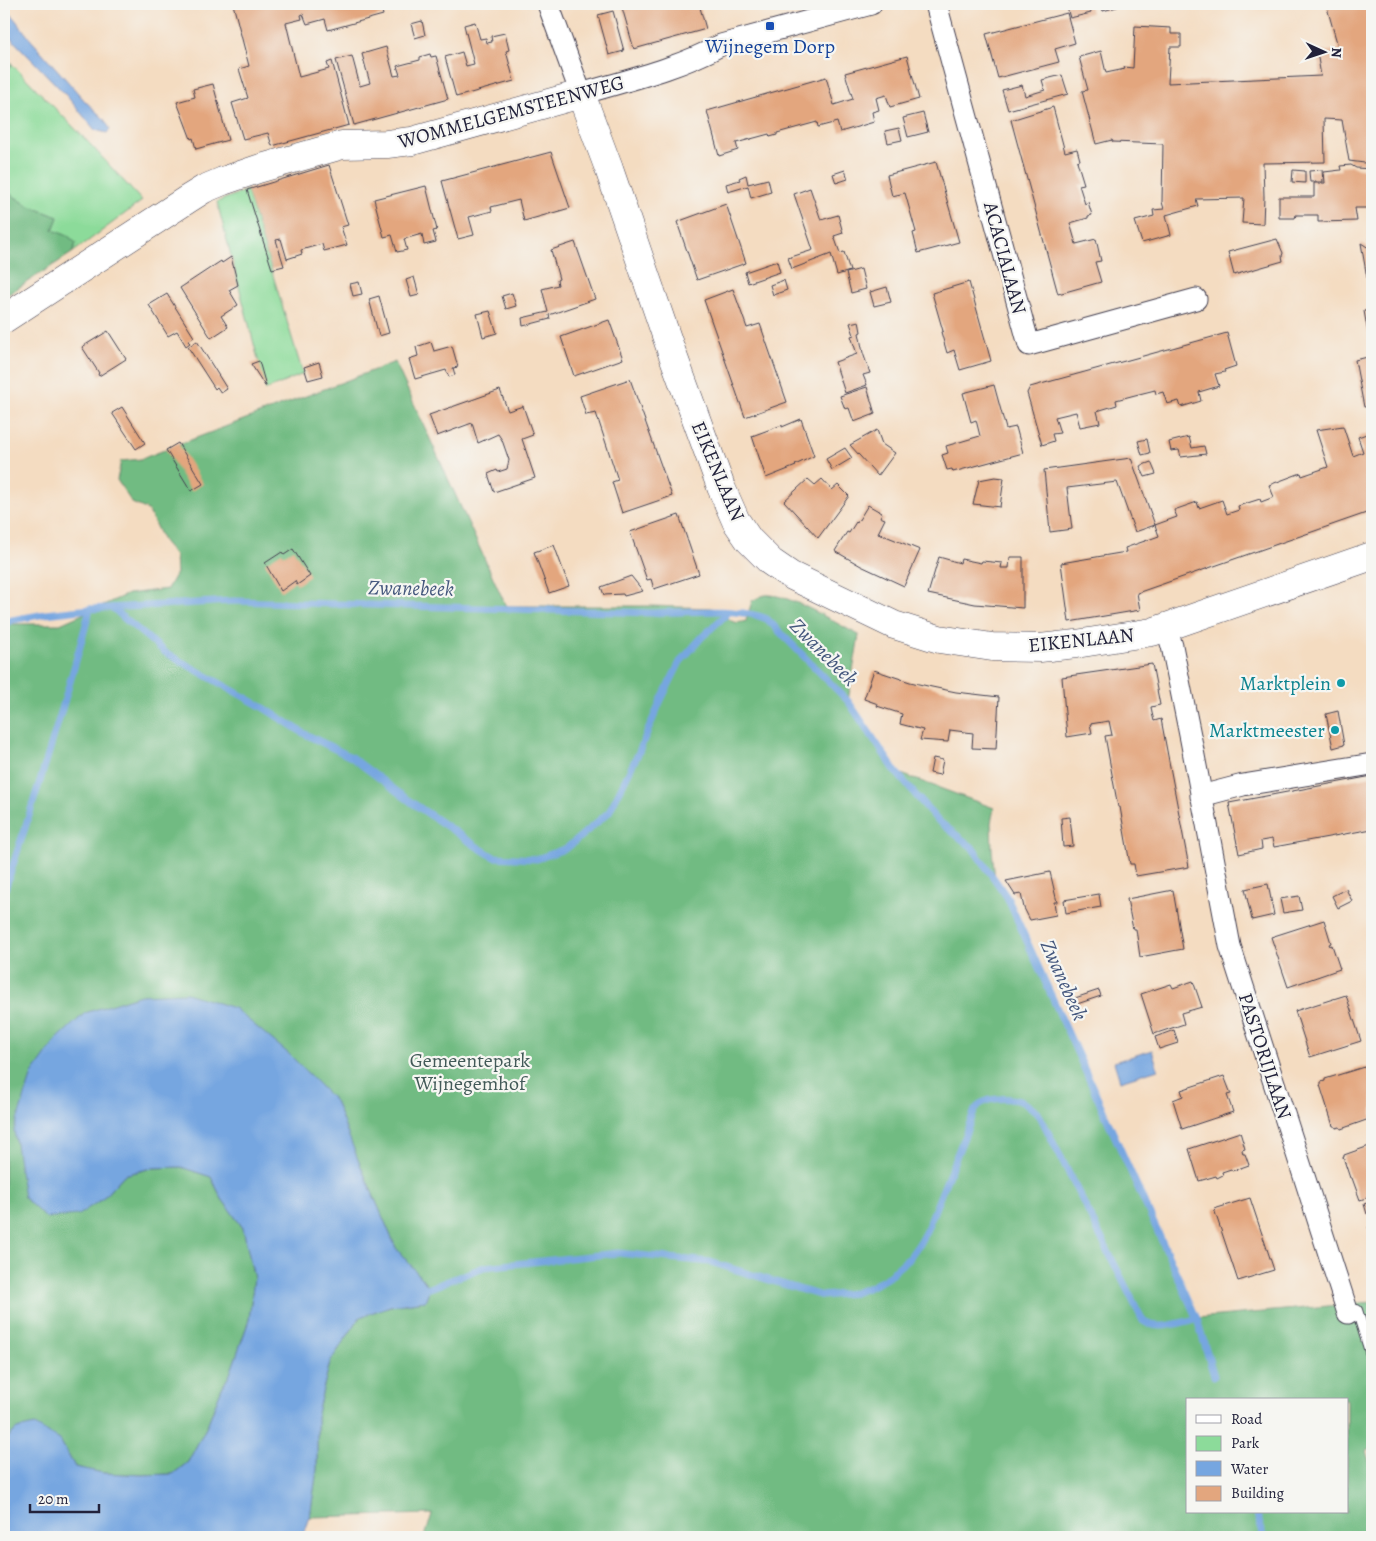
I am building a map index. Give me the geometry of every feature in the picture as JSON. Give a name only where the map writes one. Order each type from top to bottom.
[{"type":"street","points":[[548,4],[580,94]]},
{"type":"street","name":"WOMMELGEMSTEENWEG","points":[[4,319],[188,199],[204,189],[223,181],[342,145],[387,144],[412,141],[635,79],[704,54],[721,45],[871,4]]},
{"type":"street","name":"ACACIALAAN","points":[[936,4],[1029,345],[1196,299]]},
{"type":"street","name":"EIKENLAAN","points":[[580,94],[607,162],[671,350],[721,487],[736,521],[749,540],[771,562],[790,575],[894,625],[939,639],[992,647],[1040,648],[1130,636],[1166,627]]},
{"type":"street","points":[[1372,556],[1166,627],[1174,658],[1200,796],[1242,785],[1372,764]]},
{"type":"street","name":"PASTORIJLAAN","points":[[1200,796],[1230,946],[1348,1313]]},
{"type":"lane","points":[[1348,1313],[1357,1310],[1372,1358]]},
{"type":"green space","points":[[4,53],[12,64],[4,78]]},
{"type":"green space","points":[[12,64],[90,144],[142,201],[72,253],[76,243],[68,236],[53,230],[58,217],[29,206],[4,190],[4,78]]},
{"type":"green space","points":[[4,190],[29,206],[58,217],[53,230],[68,236],[76,243],[72,253],[4,297]]},
{"type":"green space","points":[[247,190],[303,374],[266,390],[217,202]]},
{"type":"green space","name":"Gemeentepark Wijnegemhof","points":[[395,362],[506,606],[710,608],[722,610],[729,619],[737,623],[746,621],[752,601],[770,595],[791,600],[859,635],[848,701],[896,772],[994,808],[991,823],[995,880],[1008,897],[1197,1318],[1372,1302],[1372,1449],[1366,1451],[1372,1471],[1372,1537],[425,1537],[432,1514],[310,1517],[317,1469],[317,1413],[330,1362],[360,1317],[390,1306],[425,1301],[430,1288],[396,1248],[359,1162],[234,1008],[102,1199],[124,1175],[152,1168],[181,1167],[211,1177],[222,1199],[243,1228],[254,1278],[249,1320],[230,1374],[222,1388],[206,1428],[188,1462],[173,1474],[103,1473],[75,1467],[60,1440],[17,1429],[4,1441],[4,624],[60,624],[128,594],[167,589],[176,573],[175,556],[163,541],[148,510],[132,503],[117,480],[121,461],[141,459]]},
{"type":"water","points":[[4,9],[11,14],[31,40],[85,101],[104,119],[110,129],[107,133],[95,130],[65,94],[4,31]]},
{"type":"water","points":[[186,993],[234,1008],[289,1054],[335,1101],[396,1248],[430,1288],[425,1301],[390,1306],[360,1317],[330,1362],[317,1413],[317,1469],[310,1517],[303,1537],[4,1537],[4,1441],[17,1429],[35,1425],[60,1440],[75,1467],[103,1473],[173,1474],[188,1462],[206,1428],[222,1388],[230,1374],[249,1320],[254,1278],[243,1228],[222,1199],[211,1177],[181,1167],[152,1168],[124,1175],[102,1199],[78,1215],[46,1218],[24,1198],[14,1130],[32,1074],[57,1039],[85,1013],[141,995]]},
{"type":"water","points":[[1152,1050],[1158,1069],[1120,1081],[1114,1062]]},
{"type":"building","points":[[233,4],[380,4],[383,15],[328,30],[325,19],[307,24],[303,14],[301,15],[302,19],[286,23],[299,77],[329,69],[327,63],[332,61],[349,125],[272,146],[268,133],[243,139],[232,103],[248,98],[239,69],[249,66]]},
{"type":"building","points":[[621,4],[699,4],[706,29],[634,49]]},
{"type":"building","points":[[1066,4],[1089,4],[1091,13],[1070,18]]},
{"type":"building","points":[[1101,4],[1120,4],[1120,6],[1103,11]]},
{"type":"building","points":[[1326,4],[1372,4],[1372,164],[1349,161],[1342,120],[1324,119],[1325,162],[1263,163],[1263,224],[1242,223],[1244,198],[1196,199],[1198,206],[1166,215],[1171,235],[1142,243],[1135,221],[1154,216],[1153,210],[1164,209],[1162,202],[1163,144],[1113,142],[1112,140],[1096,144],[1082,91],[1088,90],[1079,57],[1101,51],[1106,73],[1125,69],[1124,67],[1133,68],[1135,26],[1171,28],[1171,34],[1181,34],[1181,47],[1170,47],[1168,83],[1321,76],[1317,52],[1339,50]]},
{"type":"building","points":[[613,11],[624,51],[609,55],[598,15]]},
{"type":"building","points":[[1067,13],[1075,43],[1055,49],[1059,62],[998,78],[986,34]]},
{"type":"building","points":[[422,21],[425,35],[415,38],[411,24]]},
{"type":"building","points":[[475,22],[480,39],[486,38],[487,43],[492,42],[491,36],[505,33],[509,50],[506,51],[514,81],[456,97],[445,57],[462,52],[466,66],[474,64],[464,25]]},
{"type":"building","points":[[386,47],[394,76],[400,75],[397,66],[420,60],[420,57],[430,54],[431,57],[436,56],[448,99],[354,125],[336,60],[352,56],[360,86],[370,83],[362,54]]},
{"type":"building","points":[[907,56],[919,99],[890,107],[886,95],[876,98],[879,110],[872,112],[874,122],[840,132],[837,122],[818,127],[817,122],[777,133],[777,135],[770,137],[769,134],[736,143],[738,150],[719,156],[707,111],[826,77],[834,105],[853,99],[845,73]]},
{"type":"building","points":[[1062,75],[1068,94],[1008,110],[1002,90],[1022,85],[1025,96],[1045,90],[1042,80]]},
{"type":"building","points":[[213,84],[228,140],[196,149],[177,102],[195,97],[193,89]]},
{"type":"building","points":[[1053,107],[1065,152],[1077,149],[1080,160],[1077,161],[1084,184],[1079,185],[1085,204],[1088,202],[1092,215],[1070,223],[1076,244],[1096,239],[1101,261],[1095,262],[1101,282],[1058,294],[1011,120]]},
{"type":"building","points":[[923,113],[928,132],[908,137],[903,118]]},
{"type":"building","points":[[899,128],[902,140],[888,143],[885,131]]},
{"type":"building","points":[[551,152],[570,208],[524,221],[519,200],[491,207],[492,211],[469,217],[474,235],[458,239],[442,181]]},
{"type":"building","points":[[936,162],[959,242],[918,253],[913,233],[916,232],[905,193],[892,196],[887,175]]},
{"type":"building","points":[[329,165],[348,225],[341,227],[347,245],[324,251],[322,244],[301,250],[302,254],[287,259],[281,239],[276,240],[284,266],[272,269],[247,190]]},
{"type":"building","points":[[1351,165],[1356,168],[1372,169],[1372,208],[1355,208],[1357,221],[1318,222],[1318,215],[1296,215],[1295,218],[1279,218],[1279,197],[1314,197],[1314,183],[1325,183],[1324,172],[1341,170],[1340,166]]},
{"type":"building","points":[[845,170],[848,179],[836,183],[833,174]]},
{"type":"building","points":[[1293,170],[1305,171],[1305,183],[1292,182]]},
{"type":"building","points":[[1322,170],[1323,182],[1310,182],[1309,171]]},
{"type":"building","points":[[746,175],[748,184],[768,179],[771,192],[751,198],[748,186],[728,192],[726,184],[740,180],[739,178]]},
{"type":"building","points":[[426,186],[437,230],[433,231],[436,242],[424,245],[422,234],[404,239],[407,250],[397,252],[392,235],[384,237],[374,199]]},
{"type":"building","points":[[810,188],[821,220],[838,215],[843,233],[834,236],[840,253],[844,252],[850,271],[837,275],[831,254],[792,269],[788,258],[813,250],[794,194]]},
{"type":"building","points":[[726,204],[746,263],[697,280],[677,222]]},
{"type":"building","points":[[1372,235],[1372,249],[1371,249],[1369,236]]},
{"type":"building","points":[[1277,239],[1283,253],[1283,261],[1234,275],[1228,252]]},
{"type":"building","points":[[575,242],[595,299],[549,315],[550,319],[523,326],[522,318],[548,312],[542,289],[558,285],[557,280],[559,279],[551,250]]},
{"type":"building","points":[[1361,243],[1372,250],[1372,301],[1371,301]]},
{"type":"building","points":[[231,257],[238,285],[229,290],[238,305],[221,316],[228,327],[211,338],[180,288],[221,261],[222,263]]},
{"type":"building","points":[[777,261],[780,272],[748,283],[745,272]]},
{"type":"building","points":[[861,269],[866,289],[851,293],[846,273]]},
{"type":"building","points":[[414,277],[419,295],[411,297],[406,280]]},
{"type":"building","points":[[784,280],[787,290],[773,295],[770,285]]},
{"type":"building","points":[[359,282],[362,294],[353,296],[350,284]]},
{"type":"building","points":[[969,282],[991,361],[960,370],[954,350],[947,353],[932,293]]},
{"type":"building","points":[[887,287],[891,302],[874,306],[870,292]]},
{"type":"building","points":[[733,289],[747,328],[760,324],[787,402],[745,417],[704,300]]},
{"type":"building","points":[[512,293],[516,306],[506,309],[502,296]]},
{"type":"building","points":[[167,294],[194,337],[188,341],[190,343],[186,346],[177,331],[168,336],[149,305]]},
{"type":"building","points":[[379,296],[389,333],[379,336],[369,299]]},
{"type":"building","points":[[1372,309],[1372,332],[1368,333],[1364,311]]},
{"type":"building","points":[[490,311],[497,333],[483,337],[477,314]]},
{"type":"building","points":[[609,320],[623,359],[574,376],[561,337]]},
{"type":"building","points":[[859,321],[863,353],[870,373],[863,375],[867,385],[845,393],[835,362],[857,354],[851,336],[854,335],[850,323]]},
{"type":"building","points":[[108,331],[126,359],[99,376],[99,373],[82,347]]},
{"type":"building","points":[[1227,333],[1236,366],[1224,370],[1225,372],[1215,374],[1219,386],[1199,392],[1201,401],[1181,407],[1179,401],[1167,404],[1163,392],[1156,394],[1155,390],[1116,400],[1117,405],[1097,411],[1100,423],[1080,427],[1076,412],[1055,417],[1060,433],[1052,434],[1054,441],[1042,445],[1027,393],[1030,387]]},
{"type":"building","points":[[197,341],[227,389],[221,393],[217,387],[215,389],[188,347]]},
{"type":"building","points":[[431,342],[434,351],[452,346],[458,367],[453,368],[455,375],[449,377],[446,370],[415,379],[409,359],[418,356],[416,347]]},
{"type":"building","points":[[1372,356],[1372,406],[1364,407],[1355,360]]},
{"type":"building","points":[[259,361],[266,386],[251,364]]},
{"type":"building","points":[[319,362],[323,376],[308,380],[304,367]]},
{"type":"building","points":[[630,379],[672,496],[622,513],[612,482],[618,480],[596,413],[586,415],[580,396]]},
{"type":"building","points":[[994,385],[1006,429],[1016,427],[1023,453],[953,472],[952,469],[947,470],[942,455],[948,453],[946,446],[980,436],[976,420],[971,422],[963,393]]},
{"type":"building","points":[[867,387],[875,414],[854,422],[849,408],[845,409],[840,396]]},
{"type":"building","points":[[500,390],[508,411],[523,406],[533,435],[522,439],[535,478],[494,492],[488,474],[497,470],[498,472],[507,469],[509,460],[498,434],[478,443],[472,423],[437,436],[429,415]]},
{"type":"building","points":[[122,407],[145,443],[136,449],[112,413]]},
{"type":"building","points":[[801,419],[814,456],[796,466],[766,478],[752,436]]},
{"type":"building","points":[[1343,426],[1353,456],[1363,452],[1358,437],[1372,432],[1372,511],[1137,593],[1140,610],[1069,622],[1061,563],[1126,552],[1125,548],[1159,536],[1155,525],[1177,517],[1174,510],[1197,502],[1199,508],[1222,500],[1227,514],[1239,510],[1238,506],[1260,499],[1261,502],[1274,497],[1269,485],[1301,473],[1302,476],[1328,467],[1316,430]]},
{"type":"building","points":[[877,430],[882,444],[895,453],[878,476],[850,445]]},
{"type":"building","points":[[1189,437],[1192,448],[1204,446],[1206,454],[1181,457],[1179,450],[1171,451],[1169,442]]},
{"type":"building","points":[[1147,439],[1150,453],[1142,455],[1138,441]]},
{"type":"building","points":[[178,443],[203,484],[191,491],[166,450]]},
{"type":"building","points":[[845,448],[852,458],[832,470],[826,459]]},
{"type":"building","points":[[1131,458],[1155,525],[1135,532],[1117,482],[1067,488],[1072,529],[1050,532],[1044,470]]},
{"type":"building","points":[[1151,462],[1156,474],[1145,477],[1140,466]]},
{"type":"building","points":[[995,477],[1004,478],[1000,507],[973,504],[979,480]]},
{"type":"building","points":[[808,479],[815,485],[822,479],[832,490],[838,485],[849,496],[818,538],[784,501]]},
{"type":"building","points":[[868,505],[882,513],[880,517],[885,519],[878,533],[920,550],[904,586],[861,566],[835,551],[847,532],[849,533],[857,523]]},
{"type":"building","points":[[679,515],[699,574],[654,589],[651,579],[647,580],[630,532]]},
{"type":"building","points":[[554,545],[569,586],[549,593],[534,552]]},
{"type":"building","points":[[293,549],[310,576],[297,585],[295,581],[281,591],[265,563],[282,552],[284,555]]},
{"type":"building","points":[[939,557],[960,563],[961,559],[981,563],[982,561],[1002,563],[1001,568],[1009,568],[1010,557],[1023,557],[1023,608],[975,604],[928,594]]},
{"type":"building","points":[[631,576],[643,591],[624,596],[623,594],[604,595],[601,587]]},
{"type":"building","points":[[1152,664],[1160,705],[1151,707],[1152,713],[1154,721],[1161,719],[1189,867],[1136,876],[1134,864],[1130,864],[1105,736],[1112,735],[1109,721],[1090,724],[1092,733],[1067,737],[1062,677]]},
{"type":"building","points":[[874,670],[932,687],[999,697],[996,749],[972,748],[973,733],[950,730],[948,742],[920,740],[923,730],[900,724],[902,714],[877,706],[878,704],[864,699]]},
{"type":"building","name":"Marktmeester","points":[[1338,711],[1344,745],[1333,748],[1326,714]]},
{"type":"building","points":[[933,758],[943,760],[940,775],[930,773]]},
{"type":"building","points":[[1372,776],[1372,829],[1274,847],[1272,839],[1261,841],[1262,849],[1239,854],[1229,803]]},
{"type":"building","points":[[1070,817],[1073,846],[1063,847],[1061,818]]},
{"type":"building","points":[[1050,872],[1057,902],[1054,902],[1056,915],[1030,920],[1024,908],[1021,894],[1015,895],[1006,881]]},
{"type":"building","points":[[1268,884],[1274,915],[1252,920],[1245,889]]},
{"type":"building","points":[[1346,889],[1352,901],[1338,908],[1332,896]]},
{"type":"building","points":[[1173,890],[1183,949],[1140,957],[1136,929],[1133,929],[1127,899]]},
{"type":"building","points":[[1099,894],[1101,907],[1066,913],[1064,900]]},
{"type":"building","points":[[1299,896],[1302,910],[1283,913],[1280,899]]},
{"type":"building","points":[[1324,920],[1331,943],[1329,944],[1330,946],[1332,945],[1340,969],[1288,987],[1271,937]]},
{"type":"building","points":[[1193,981],[1202,1007],[1181,1013],[1184,1024],[1154,1034],[1141,994],[1171,984],[1173,988]]},
{"type":"building","points":[[1099,990],[1101,996],[1077,1004],[1075,998]]},
{"type":"building","points":[[1346,995],[1361,1041],[1310,1057],[1295,1011]]},
{"type":"building","points":[[1174,1030],[1178,1043],[1159,1049],[1155,1037]]},
{"type":"building","points":[[1369,1067],[1372,1071],[1372,1118],[1341,1129],[1340,1127],[1336,1128],[1333,1126],[1320,1085],[1321,1082],[1325,1081],[1325,1079]]},
{"type":"building","points":[[1224,1076],[1231,1094],[1227,1095],[1233,1112],[1182,1129],[1173,1100],[1183,1096],[1181,1090]]},
{"type":"building","points":[[1240,1132],[1245,1149],[1242,1150],[1243,1154],[1245,1154],[1249,1165],[1232,1171],[1231,1169],[1222,1172],[1223,1175],[1217,1178],[1216,1176],[1199,1181],[1189,1149]]},
{"type":"building","points":[[1372,1145],[1372,1196],[1360,1200],[1343,1157]]},
{"type":"building","points":[[1250,1198],[1274,1270],[1238,1281],[1214,1209]]},
{"type":"building","points":[[1372,1201],[1372,1212],[1367,1214],[1364,1204]]},
{"type":"building","points":[[1372,1225],[1372,1239],[1368,1227]]},
{"type":"waterway","name":"Zwanebeek","points":[[4,624],[12,620],[45,614],[90,609],[233,601],[652,613],[726,612],[755,615],[767,619],[848,701],[896,772],[937,820],[972,847],[1007,897],[1197,1319],[1214,1376]]},
{"type":"waterway","points":[[113,608],[166,653],[264,708],[305,734],[351,757],[411,802],[494,857],[537,859],[567,848],[609,812],[680,662],[702,637],[728,613]]},
{"type":"waterway","points":[[4,892],[49,752],[90,609]]},
{"type":"waterway","points":[[430,1288],[484,1267],[618,1253],[710,1262],[822,1296],[854,1293],[885,1279],[909,1258],[927,1229],[975,1110],[980,1104],[985,1102],[996,1099],[1008,1099],[1026,1104],[1040,1116],[1143,1321],[1155,1326],[1162,1326],[1197,1319]]},
{"type":"waterway","name":"Zwanebeek","points":[[1257,1514],[1264,1537]]},
{"type":"place","name":"Wijnegem Dorp","points":[[770,26]]},
{"type":"place","name":"Marktplein","points":[[1341,683]]},
{"type":"place","name":"Marktmeester","points":[[1335,730]]}]
